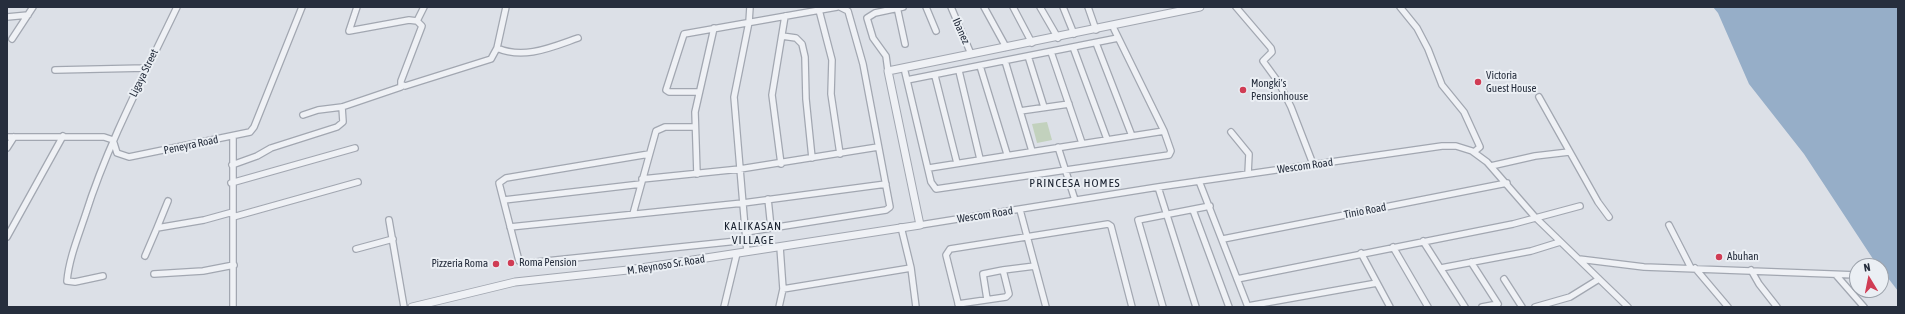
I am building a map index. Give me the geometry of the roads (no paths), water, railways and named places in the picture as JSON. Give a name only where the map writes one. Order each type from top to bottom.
[{"type":"street","points":[[12,39],[33,7]]},
{"type":"street","name":"Ligaya Street","points":[[103,276],[76,282],[67,281],[68,271],[86,209],[113,140],[146,68],[177,7]]},
{"type":"street","name":"Peneyra Road","points":[[113,140],[117,153],[129,157],[250,132],[254,127],[302,7]]},
{"type":"street","points":[[303,115],[318,110],[342,107],[396,90],[401,87],[401,81],[422,26],[417,21],[409,20],[385,23],[349,31],[349,27],[357,7]]},
{"type":"street","points":[[417,21],[424,7]]},
{"type":"street","points":[[401,84],[404,86],[491,59],[497,48],[506,7]]},
{"type":"street","points":[[747,252],[734,97],[749,22],[750,7]]},
{"type":"street","points":[[698,92],[669,92],[666,90],[682,36],[686,33],[837,7]]},
{"type":"street","points":[[746,232],[886,210],[890,205],[863,64],[848,11],[840,7]]},
{"type":"street","points":[[906,44],[899,7],[875,13],[867,20],[873,38],[885,53],[920,225]]},
{"type":"street","points":[[926,7],[936,31]]},
{"type":"street","name":"Ibanez","points":[[951,7],[971,54]]},
{"type":"street","points":[[984,7],[1006,47]]},
{"type":"street","points":[[1013,7],[1032,43]]},
{"type":"street","points":[[1040,7],[1058,38]]},
{"type":"street","points":[[1063,7],[1074,34]]},
{"type":"street","points":[[1088,7],[1096,30]]},
{"type":"street","points":[[888,71],[1058,38],[1182,9],[1200,7]]},
{"type":"street","points":[[1236,7],[1271,48],[1272,52],[1263,61],[1279,83],[1291,106],[1313,164]]},
{"type":"street","points":[[1400,7],[1417,28],[1428,49],[1442,85],[1464,112],[1480,147],[1474,152]]},
{"type":"street","points":[[819,10],[832,60],[830,94],[840,154]]},
{"type":"street","points":[[7,17],[28,15]]},
{"type":"street","points":[[781,164],[772,95],[785,16]]},
{"type":"street","points":[[697,174],[695,112],[698,92],[714,28]]},
{"type":"street","points":[[905,72],[930,182],[934,188],[937,189],[1169,155],[1172,151],[1164,130],[1114,29]]},
{"type":"street","points":[[782,36],[796,38],[802,44],[812,158]]},
{"type":"street","points":[[497,48],[505,53],[526,53],[548,48],[578,38]]},
{"type":"street","points":[[907,80],[935,76],[1118,38]]},
{"type":"street","points":[[1096,43],[1132,136]]},
{"type":"street","points":[[1074,47],[1107,139]]},
{"type":"street","points":[[1050,52],[1082,143]]},
{"type":"street","points":[[1028,56],[1044,107]]},
{"type":"street","points":[[1005,61],[1032,151]]},
{"type":"street","points":[[980,66],[1006,154]]},
{"type":"street","points":[[55,70],[146,68]]},
{"type":"street","points":[[959,71],[980,159]]},
{"type":"street","points":[[935,76],[957,163]]},
{"type":"street","points":[[1539,98],[1569,152],[1609,217]]},
{"type":"street","points":[[1020,111],[1069,104]]},
{"type":"street","points":[[232,165],[257,156],[271,148],[338,127],[343,121],[342,107]]},
{"type":"street","points":[[633,214],[656,131],[659,128],[695,127]]},
{"type":"street","points":[[928,168],[1006,154],[1164,130]]},
{"type":"street","points":[[1232,132],[1249,154],[1248,174]]},
{"type":"street","points":[[7,237],[63,136]]},
{"type":"street","points":[[233,136],[231,183],[234,265],[233,307]]},
{"type":"street","points":[[7,137],[104,137],[113,140]]},
{"type":"street","points":[[7,148],[14,137]]},
{"type":"street","name":"Wescom Road","points":[[920,225],[1313,164],[1442,146],[1456,146],[1474,152],[1491,166],[1507,183],[1534,217],[1628,307]]},
{"type":"street","points":[[1058,147],[1075,200]]},
{"type":"street","points":[[231,183],[355,148]]},
{"type":"street","points":[[504,200],[781,164],[878,148]]},
{"type":"street","points":[[1491,166],[1536,156],[1569,152]]},
{"type":"street","points":[[649,154],[502,179],[499,183],[519,261],[523,263],[747,240]]},
{"type":"street","points":[[1199,181],[1223,239],[1248,307],[1377,283]]},
{"type":"street","points":[[157,228],[233,214],[358,182]]},
{"type":"street","name":"Tinio Road","points":[[1223,239],[1507,183]]},
{"type":"street","points":[[510,227],[743,203],[886,184]]},
{"type":"street","points":[[1158,187],[1196,307]]},
{"type":"street","points":[[768,199],[772,228]]},
{"type":"street","points":[[145,256],[168,200]]},
{"type":"street","points":[[1163,307],[1138,220],[1210,206]]},
{"type":"street","points":[[1238,278],[1513,224],[1534,217],[1580,206]]},
{"type":"street","points":[[1020,210],[1046,307]]},
{"type":"street","points":[[1193,210],[1229,307]]},
{"type":"street","points":[[389,220],[404,307]]},
{"type":"street","points":[[1003,270],[1009,294],[1006,297],[958,305],[946,254],[948,250],[953,248],[1110,224],[1132,307]]},
{"type":"street","name":"M. Reynoso Sr. Road","points":[[412,307],[515,282],[607,273],[920,225]]},
{"type":"street","points":[[1669,225],[1693,268],[1728,307]]},
{"type":"street","points":[[901,227],[911,268],[916,307]]},
{"type":"street","points":[[356,249],[393,239]]},
{"type":"street","points":[[1423,241],[1465,307]]},
{"type":"street","points":[[1441,268],[1531,251],[1560,242]]},
{"type":"street","points":[[779,307],[783,289],[780,247]]},
{"type":"street","points":[[1393,247],[1428,307]]},
{"type":"street","points":[[1361,253],[1390,307]]},
{"type":"street","points":[[724,307],[737,254]]},
{"type":"street","points":[[1579,259],[1644,267],[1849,275]]},
{"type":"street","points":[[1471,262],[1499,305],[1482,307]]},
{"type":"street","points":[[154,274],[203,271],[234,265]]},
{"type":"street","points":[[987,299],[983,274],[1035,266]]},
{"type":"street","points":[[783,289],[911,268]]},
{"type":"street","points":[[1751,270],[1759,284],[1777,307]]},
{"type":"street","points":[[1836,275],[1864,307]]},
{"type":"street","points":[[1504,279],[1522,307]]},
{"type":"street","points":[[1535,307],[1570,297],[1599,279]]},
{"type":"water","points":[[1713,7],[1898,7],[1898,291],[1889,279],[1889,258],[1872,258],[1804,154],[1749,84],[1718,13]]},
{"type":"place","name":"Victoria Guest House","points":[[1478,82]]},
{"type":"place","name":"Mongki's Pensionhouse","points":[[1243,90]]},
{"type":"place","name":"Abuhan","points":[[1719,257]]},
{"type":"place","name":"Roma Pension","points":[[511,263]]},
{"type":"place","name":"Pizzeria Roma","points":[[496,264]]},
{"type":"district","name":"PRINCESA HOMES","points":[[1075,183]]},
{"type":"district","name":"KALIKASAN VILLAGE","points":[[753,233]]}]
